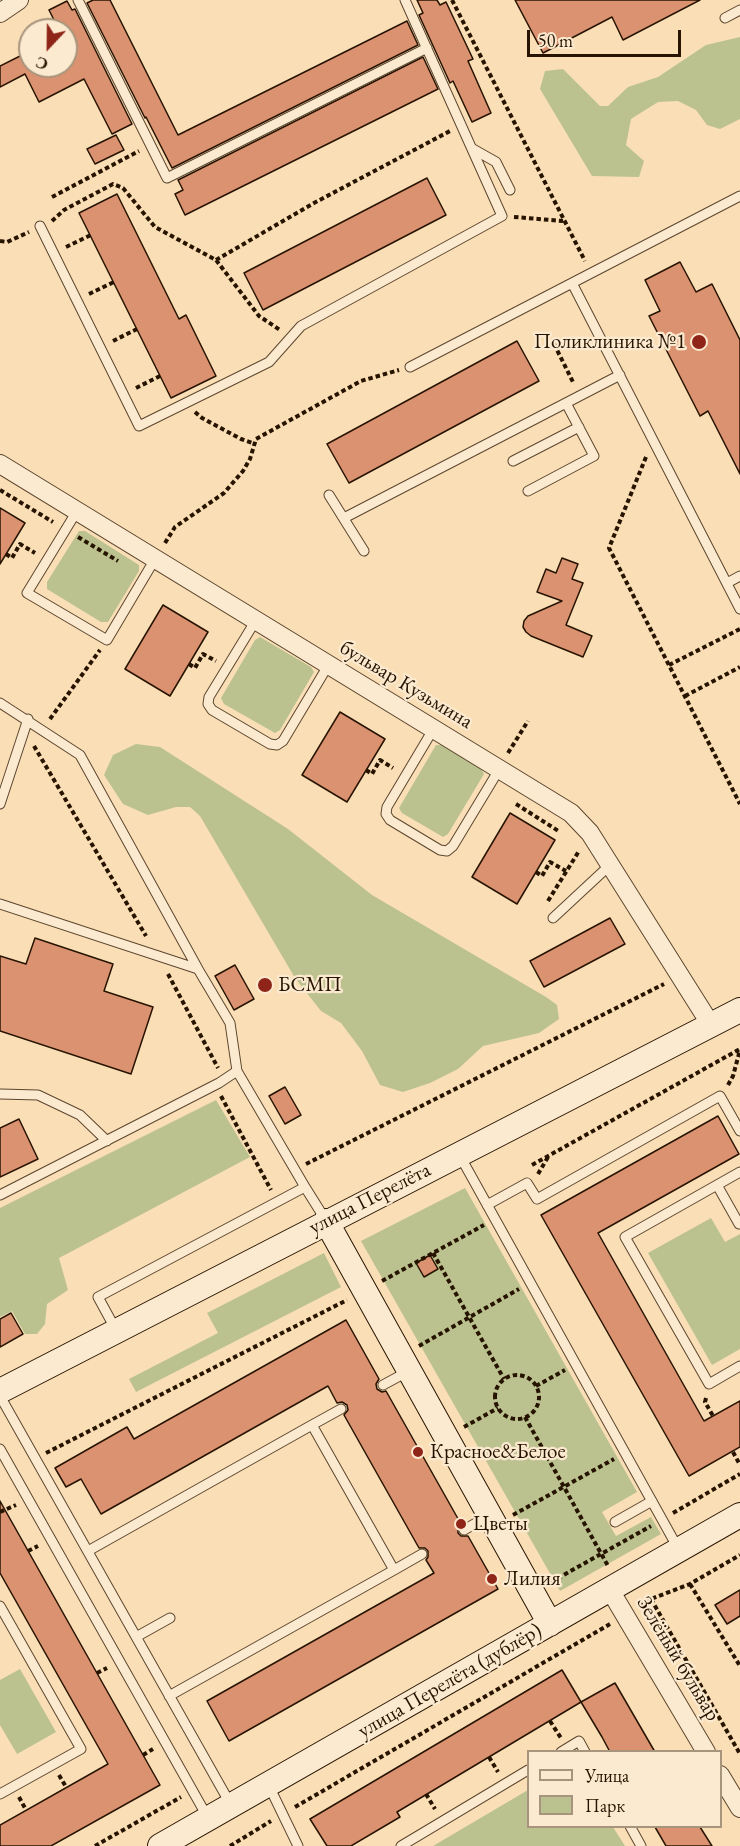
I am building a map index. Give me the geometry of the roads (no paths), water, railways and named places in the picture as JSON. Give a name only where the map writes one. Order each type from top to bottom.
[{"type":"street","points":[[0,13],[19,0]]},
{"type":"street","name":"бульвар Кузьмина","points":[[0,464],[434,728],[503,762],[571,813],[590,833],[711,1025]]},
{"type":"street","name":"улица Перелёта","points":[[0,1391],[326,1221],[740,1010]]},
{"type":"street","points":[[326,1221],[550,1624]]},
{"type":"street","name":"улица Перелёта (дублёр)","points":[[160,1846],[740,1515]]},
{"type":"street","name":"Зелёный бульвар","points":[[610,1590],[705,1750]]},
{"type":"street","points":[[722,1778],[740,1808]]},
{"type":"lane","points":[[78,0],[167,178],[427,48]]},
{"type":"lane","points":[[40,226],[139,426],[269,362],[301,326],[502,216],[405,0]]},
{"type":"lane","points":[[725,18],[740,10]]},
{"type":"lane","points":[[472,149],[496,162],[510,190]]},
{"type":"lane","points":[[410,367],[740,196]]},
{"type":"lane","points":[[572,283],[740,609]]},
{"type":"lane","points":[[344,518],[620,375]]},
{"type":"lane","points":[[528,490],[594,456],[566,403]]},
{"type":"lane","points":[[513,462],[579,427]]},
{"type":"lane","points":[[329,495],[364,551]]},
{"type":"lane","points":[[76,511],[25,597],[107,640],[155,559]]},
{"type":"lane","points":[[726,583],[740,576]]},
{"type":"lane","points":[[256,620],[209,697],[208,704],[212,710],[270,744],[277,745],[283,741],[329,664]]},
{"type":"lane","points":[[0,702],[80,755],[230,1023],[237,1071],[326,1221]]},
{"type":"lane","points":[[0,804],[28,719]]},
{"type":"lane","points":[[434,728],[386,810],[387,817],[440,850],[450,849],[503,762]]},
{"type":"lane","points":[[553,918],[610,865]]},
{"type":"lane","points":[[0,904],[198,969]]},
{"type":"lane","points":[[0,1195],[219,1083],[237,1071]]},
{"type":"lane","points":[[0,1094],[38,1095],[80,1115],[106,1141]]},
{"type":"lane","points":[[487,1205],[527,1183],[537,1199],[720,1096],[740,1131]]},
{"type":"lane","points":[[459,1154],[680,1550]]},
{"type":"lane","points":[[740,1172],[625,1237],[709,1384],[740,1366]]},
{"type":"lane","points":[[717,1185],[739,1224]]},
{"type":"lane","points":[[116,1330],[99,1297],[305,1187]]},
{"type":"lane","points":[[383,1385],[405,1363]]},
{"type":"lane","points":[[0,1396],[231,1805]]},
{"type":"lane","points":[[88,1551],[341,1409]]},
{"type":"lane","points":[[312,1425],[393,1570]]},
{"type":"lane","points":[[1,1453],[208,1818]]},
{"type":"lane","points":[[615,1522],[652,1501]]},
{"type":"lane","points":[[464,1530],[493,1520]]},
{"type":"lane","points":[[169,1696],[422,1554]]},
{"type":"lane","points":[[0,1606],[81,1749],[0,1794]]},
{"type":"lane","points":[[136,1637],[170,1618]]},
{"type":"lane","points":[[564,1750],[579,1741],[584,1750]]},
{"type":"lane","points":[[400,1846],[527,1771]]},
{"type":"lane","points":[[268,1784],[298,1846]]},
{"type":"lane","points":[[631,1828],[641,1846]]},
{"type":"place","name":"Поликлиника №1","points":[[699,342]]},
{"type":"place","name":"БСМП","points":[[265,985]]},
{"type":"place","name":"Красное&Белое","points":[[418,1452]]},
{"type":"place","name":"Цветы","points":[[461,1524]]},
{"type":"place","name":"Лилия","points":[[492,1579]]}]
